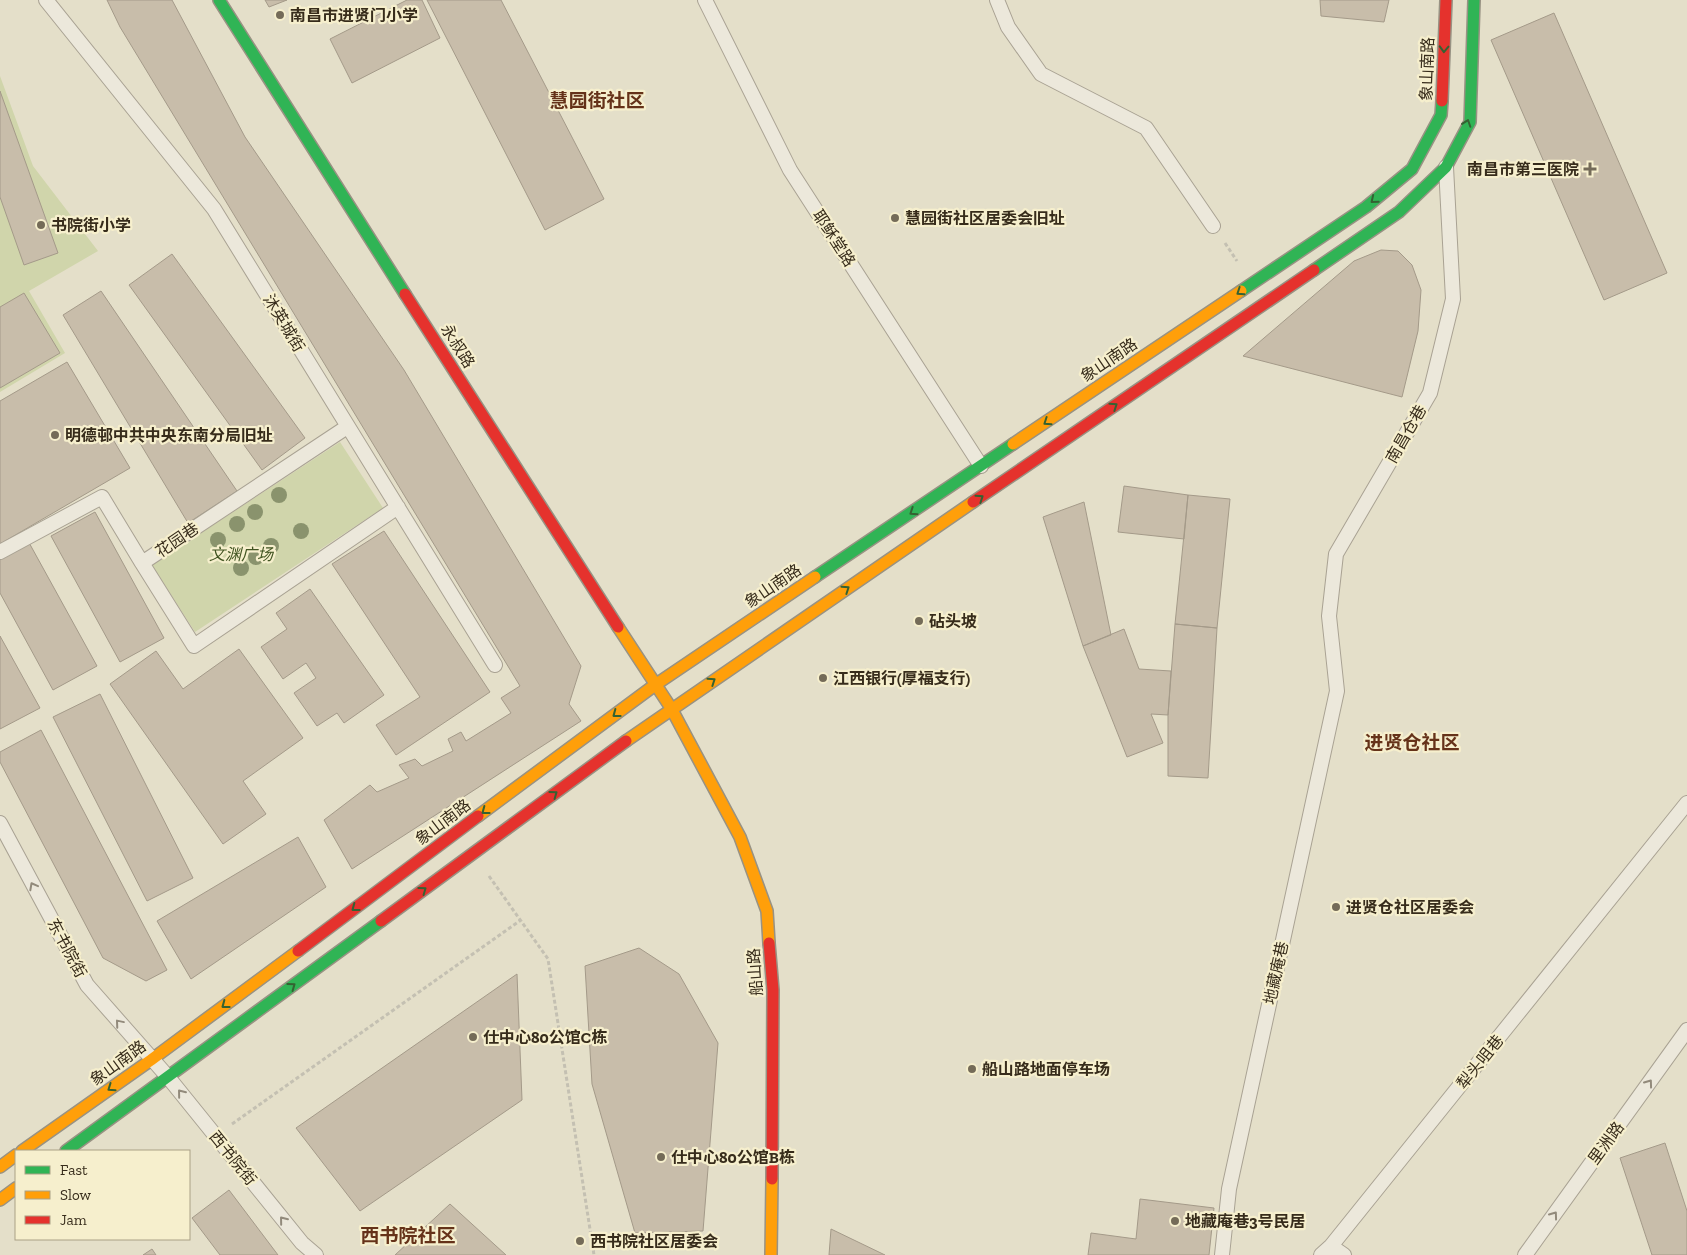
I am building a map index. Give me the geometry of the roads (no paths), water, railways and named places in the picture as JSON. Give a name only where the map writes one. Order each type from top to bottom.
[{"type":"main road","name":"永叔路","points":[[219,0],[671,708]]},
{"type":"main road","name":"象山南路","points":[[23,1150],[151,1060],[655,685],[1366,207],[1412,169],[1441,114],[1446,0]]},
{"type":"main road","points":[[67,1150],[671,708],[1399,212],[1446,167],[1470,122],[1474,0]]},
{"type":"main road","name":"船山路","points":[[671,708],[740,837],[767,911],[773,990],[771,1255]]},
{"type":"main road","points":[[0,1167],[15,1156]]},
{"type":"main road","points":[[0,1200],[15,1189]]},
{"type":"lane","name":"沐英城街","points":[[46,0],[214,209],[496,665]]},
{"type":"lane","name":"耶稣堂路","points":[[705,0],[790,170],[981,466]]},
{"type":"lane","points":[[997,0],[1008,27],[1041,74],[1146,128],[1213,226]]},
{"type":"lane","name":"南昌仓巷","points":[[1337,691],[1329,616],[1336,554],[1430,393],[1453,299],[1446,167]]},
{"type":"lane","name":"花园巷","points":[[0,552],[102,497],[142,563],[347,426]]},
{"type":"lane","points":[[142,563],[194,646],[398,507]]},
{"type":"lane","name":"地藏庵巷","points":[[1222,1255],[1229,1189],[1337,691]]},
{"type":"lane","name":"犁头咀巷","points":[[1326,1250],[1687,804]]},
{"type":"lane","name":"东书院街","points":[[2,832],[87,985],[151,1060]]},
{"type":"lane","name":"里洲路","points":[[1525,1255],[1687,1030]]},
{"type":"lane","name":"西书院街","points":[[151,1060],[168,1077],[302,1243],[316,1255]]},
{"type":"lane","points":[[1326,1250],[1344,1255]]},
{"type":"place","name":"南昌市进贤门小学","points":[[280,15]]},
{"type":"place","name":"南昌市第三医院","points":[[1590,169]]},
{"type":"place","name":"慧园街社区居委会旧址","points":[[895,218]]},
{"type":"place","name":"书院街小学","points":[[41,225]]},
{"type":"place","name":"明德邨中共中央东南分局旧址","points":[[55,435]]},
{"type":"place","name":"砧头坡","points":[[919,621]]},
{"type":"place","name":"江西银行(厚福支行)","points":[[823,678]]},
{"type":"place","name":"进贤仓社区居委会","points":[[1336,907]]},
{"type":"place","name":"仕中心80公馆C栋","points":[[473,1037]]},
{"type":"place","name":"船山路地面停车场","points":[[972,1069]]},
{"type":"place","name":"仕中心80公馆B栋","points":[[661,1157]]},
{"type":"place","name":"地藏庵巷3号民居","points":[[1175,1221]]},
{"type":"place","name":"西书院社区居委会","points":[[580,1241]]},
{"type":"district","name":"慧园街社区","points":[[597,100]]},
{"type":"district","name":"进贤仓社区","points":[[1412,742]]},
{"type":"district","name":"西书院社区","points":[[408,1235]]},
{"type":"park label","name":"文渊广场","points":[[241,554]]}]
